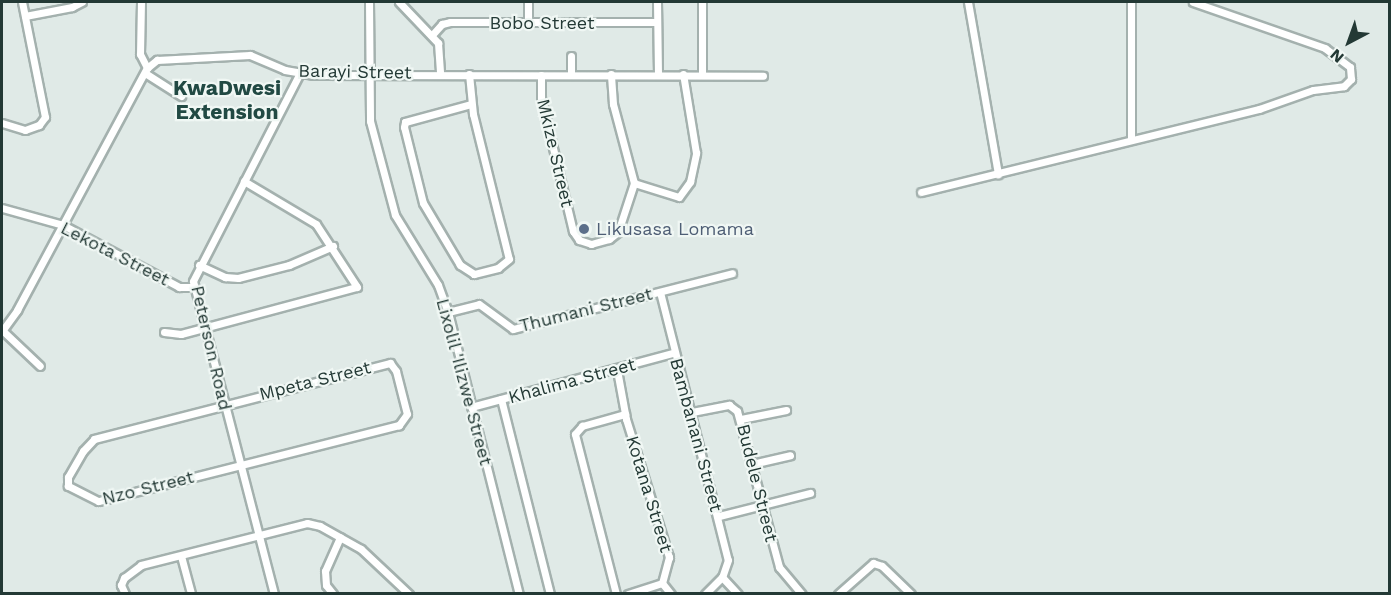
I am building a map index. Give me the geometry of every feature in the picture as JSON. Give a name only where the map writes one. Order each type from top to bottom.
[{"type":"street","points":[[2,123],[25,130],[39,125],[45,117],[22,2]]},
{"type":"street","points":[[25,16],[72,7],[82,2]]},
{"type":"street","points":[[141,2],[140,54],[146,71],[182,96]]},
{"type":"street","name":"Lixolil 'Ilizwe Street","points":[[369,2],[370,122],[395,215],[438,285],[448,312],[519,594]]},
{"type":"street","points":[[399,2],[432,35],[441,51],[440,73]]},
{"type":"street","points":[[528,2],[528,22]]},
{"type":"street","points":[[657,2],[658,74]]},
{"type":"street","points":[[702,2],[702,74]]},
{"type":"street","points":[[968,2],[998,174]]},
{"type":"street","points":[[1131,2],[1131,139]]},
{"type":"street","points":[[921,192],[1259,109],[1313,90],[1344,86],[1351,80],[1350,67],[1325,48],[1193,2]]},
{"type":"street","name":"Bobo Street","points":[[432,35],[442,24],[450,22],[657,22]]},
{"type":"street","name":"Barayi Street","points":[[146,71],[160,59],[231,54],[250,55],[300,73],[763,76]]},
{"type":"street","points":[[571,56],[571,74]]},
{"type":"street","points":[[40,366],[2,331],[63,225],[146,71]]},
{"type":"street","name":"Peterson Road","points":[[274,594],[194,287],[199,265],[300,73]]},
{"type":"street","points":[[469,74],[471,104],[509,259],[498,268],[474,274],[460,265],[423,203],[404,127],[405,122],[471,104]]},
{"type":"street","points":[[611,74],[613,104],[633,183],[679,197],[690,182],[696,157],[683,74]]},
{"type":"street","name":"Mkize Street","points":[[542,75],[546,123],[573,231],[579,240],[591,244],[615,235],[633,183]]},
{"type":"street","points":[[164,332],[177,335],[205,329],[353,291],[357,282],[333,246],[310,219],[244,181]]},
{"type":"street","name":"Lekota Street","points":[[2,208],[63,225],[178,287],[194,287]]},
{"type":"street","points":[[199,265],[225,277],[238,278],[290,266],[333,246]]},
{"type":"street","name":"Thumani Street","points":[[448,312],[479,304],[513,329],[732,273]]},
{"type":"street","name":"Bambanani Street","points":[[660,292],[673,353],[692,412],[728,560],[722,577]]},
{"type":"street","name":"Khalima Street","points":[[471,407],[617,370],[673,353]]},
{"type":"street","name":"Mpeta Street","points":[[224,405],[386,363],[396,371],[407,414],[403,423],[240,465]]},
{"type":"street","name":"Kotana Street","points":[[617,370],[625,414],[668,552],[669,564],[662,582]]},
{"type":"street","points":[[501,399],[550,594]]},
{"type":"street","name":"Nzo Street","points":[[224,405],[94,439],[83,451],[68,486],[96,501],[240,465]]},
{"type":"street","name":"Budele Street","points":[[692,412],[729,405],[741,419],[778,567],[802,594]]},
{"type":"street","points":[[741,419],[786,410]]},
{"type":"street","points":[[616,594],[575,434],[582,426],[625,414]]},
{"type":"street","points":[[752,464],[790,455]]},
{"type":"street","points":[[718,516],[810,493]]},
{"type":"street","points":[[125,594],[121,585],[134,568],[307,523],[340,537],[369,555],[409,594]]},
{"type":"street","points":[[333,594],[324,576],[340,537]]},
{"type":"street","points":[[181,556],[191,594]]},
{"type":"street","points":[[838,594],[873,564],[882,566],[911,594]]},
{"type":"street","points":[[705,594],[722,577],[738,594]]},
{"type":"street","points":[[628,594],[662,582],[671,594]]},
{"type":"place","name":"Likusasa Lomama","points":[[584,229]]},
{"type":"district","name":"KwaDwesi Extension","points":[[227,100]]}]
